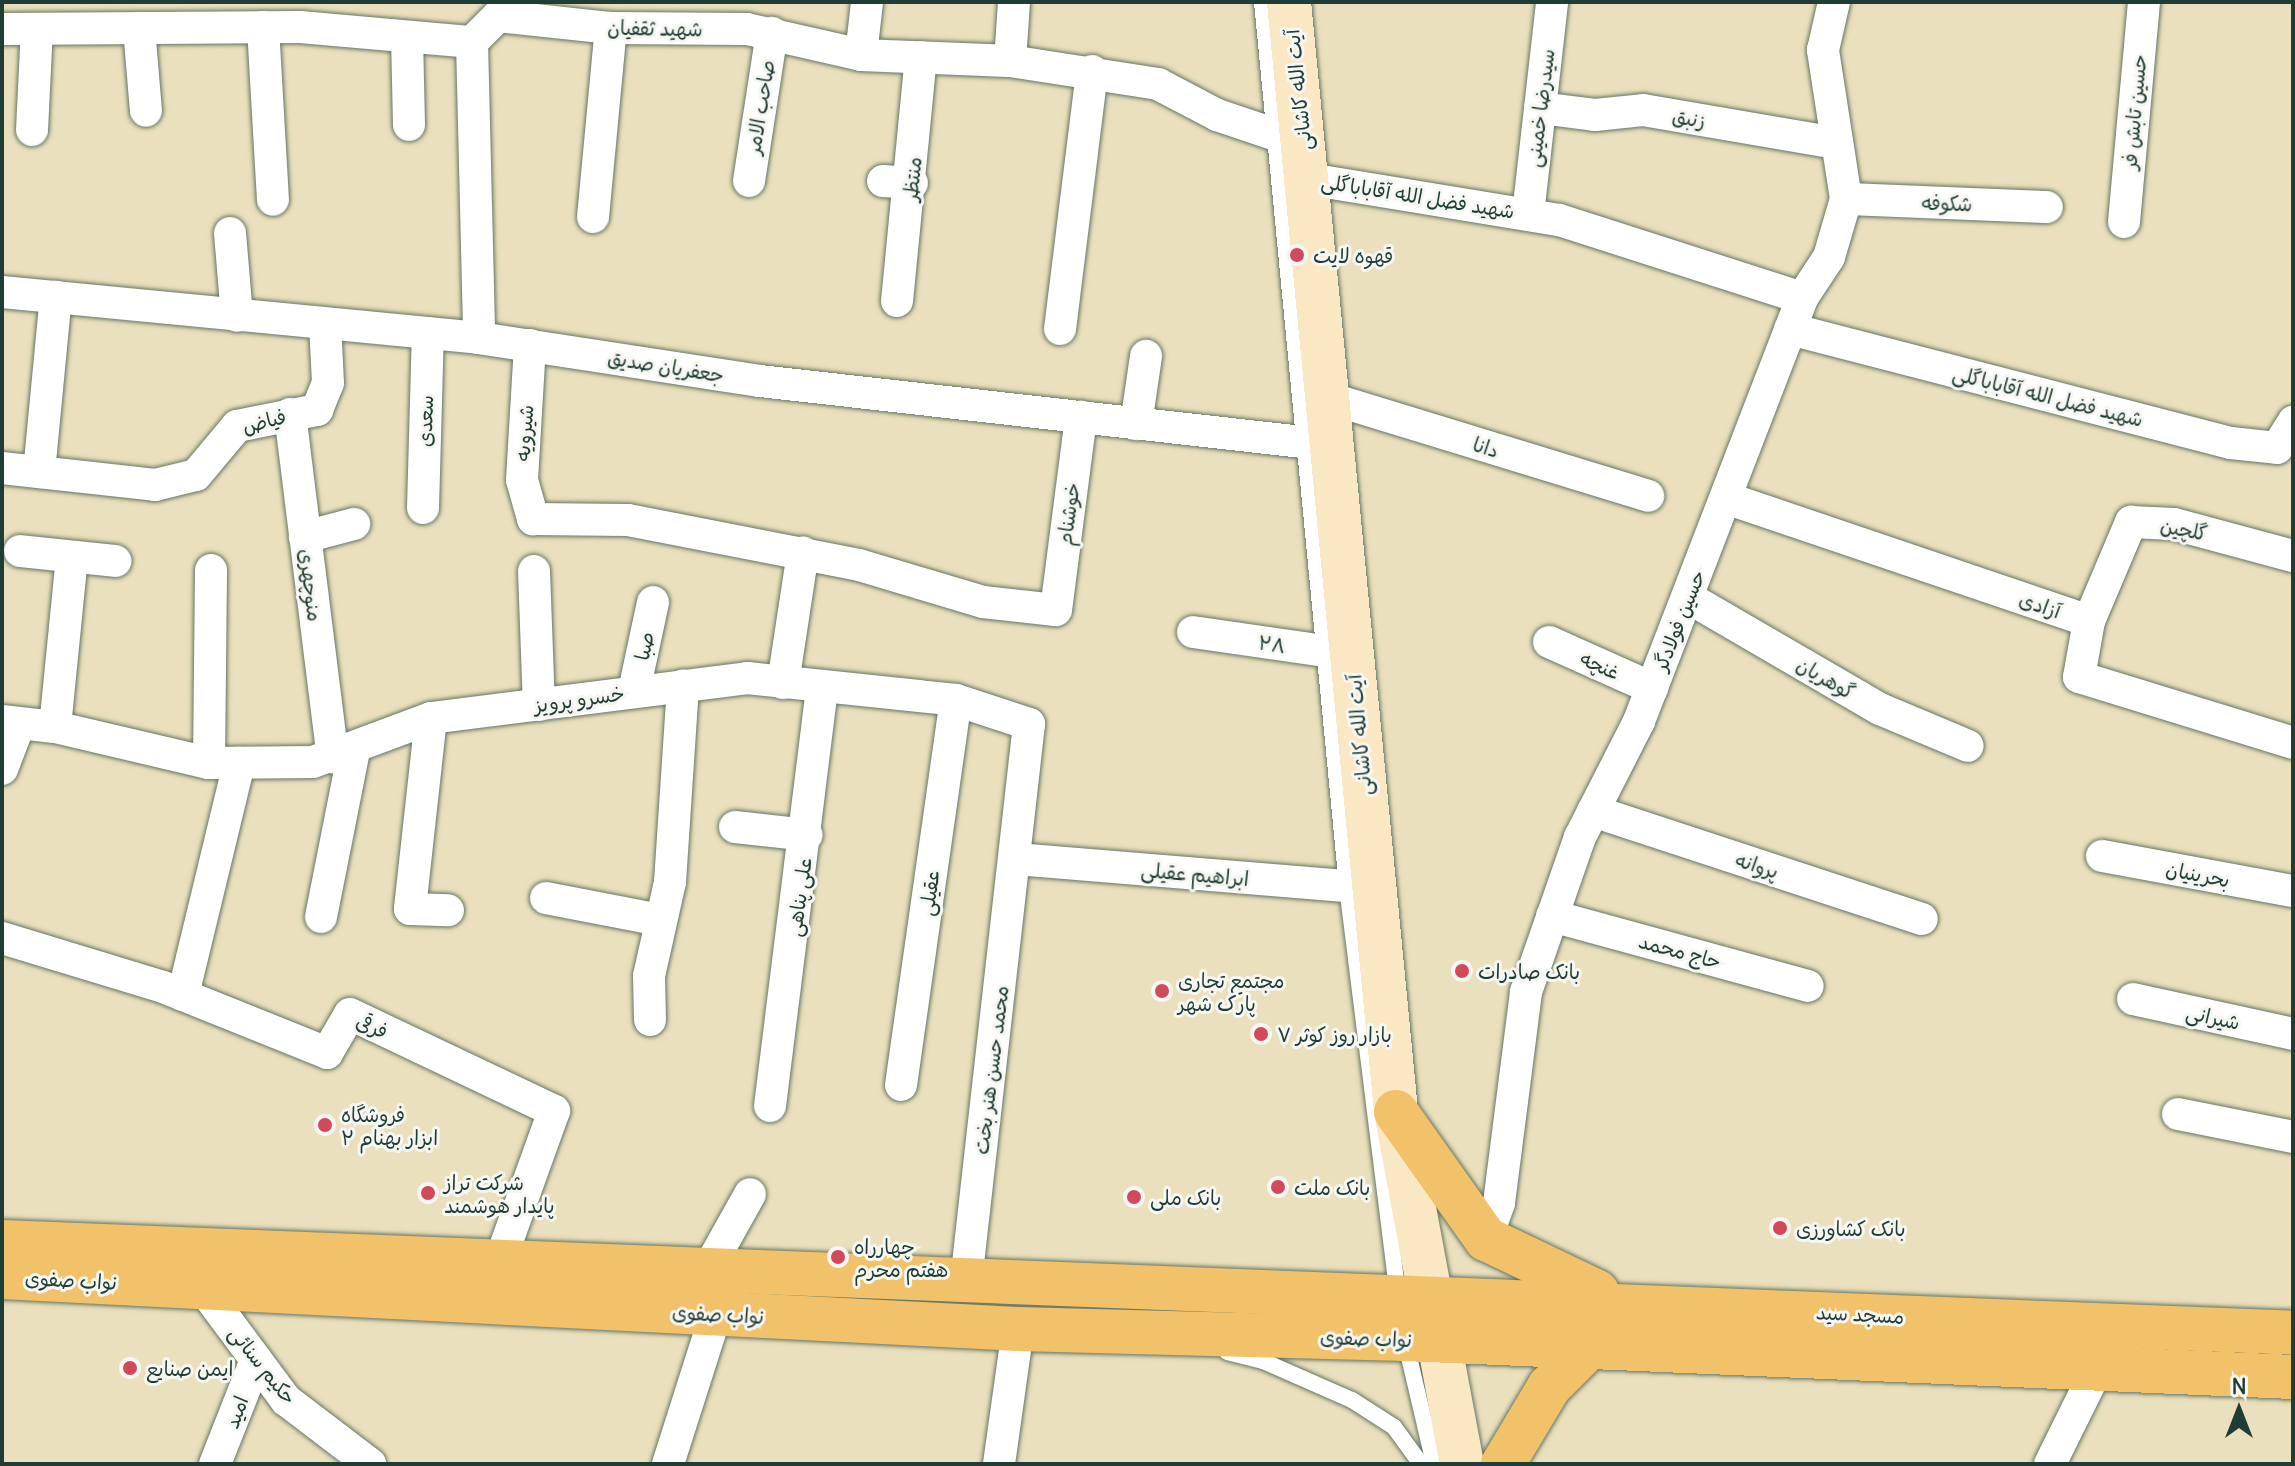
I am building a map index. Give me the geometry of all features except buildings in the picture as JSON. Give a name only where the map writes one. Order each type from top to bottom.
[{"type":"main road","name":"آیت الله کاشانی","points":[[1289,2],[1296,153],[1325,397],[1318,443],[1360,887],[1396,1112],[1411,1317],[1462,1464]]},
{"type":"main road","points":[[1396,1112],[1449,1194],[1486,1239],[1625,1304]]},
{"type":"main road","name":"نواب صفوی","points":[[2,1242],[966,1281],[1411,1317]]},
{"type":"main road","name":"نواب صفوی","points":[[2,1277],[1018,1329],[1144,1332],[1411,1317]]},
{"type":"main road","name":"مسجد سید","points":[[1411,1317],[1625,1304],[2293,1333]]},
{"type":"main road","points":[[1411,1317],[1589,1347],[2293,1377]]},
{"type":"main road","points":[[1503,1464],[1549,1387],[1589,1347]]},
{"type":"street","points":[[861,55],[867,2]]},
{"type":"street","points":[[1010,61],[1014,2]]},
{"type":"street","name":"سیدرضا خمینی","points":[[1528,214],[1552,2]]},
{"type":"street","name":"حسین فولادگر","points":[[1486,1239],[1499,1203],[1526,992],[1552,916],[1593,811],[1652,688],[1689,598],[1802,298],[1829,257],[1846,199],[1823,50],[1834,2]]},
{"type":"street","name":"حسین تابش فر","points":[[2124,222],[2144,2]]},
{"type":"street","name":"شهید ثقفیان","points":[[472,42],[499,9],[611,28],[756,21],[861,55],[1010,61],[1092,71],[1158,84],[1296,153]]},
{"type":"street","points":[[2,29],[139,28],[201,15],[263,27],[322,15],[407,37],[472,42],[479,338]]},
{"type":"street","name":"صاحب الامر","points":[[749,181],[756,21]]},
{"type":"street","points":[[263,27],[273,200]]},
{"type":"street","points":[[139,28],[146,111]]},
{"type":"street","points":[[593,217],[611,28]]},
{"type":"street","points":[[32,130],[37,29]]},
{"type":"street","points":[[407,37],[409,125]]},
{"type":"street","name":"منتظر","points":[[897,301],[898,182],[921,57]]},
{"type":"street","points":[[1060,329],[1092,71]]},
{"type":"street","name":"زنبق","points":[[1540,108],[1595,115],[1643,110],[1837,143]]},
{"type":"street","name":"شهید فضل الله آقاباباگلی","points":[[1296,153],[1528,214],[1802,298]]},
{"type":"street","name":"شکوفه","points":[[1846,199],[2047,207]]},
{"type":"street","points":[[230,233],[237,316]]},
{"type":"street","name":"جعفریان صدیق","points":[[2,292],[479,338],[760,381],[1318,443]]},
{"type":"street","points":[[39,472],[56,297]]},
{"type":"street","name":"فیاض","points":[[2,468],[155,485],[196,475],[237,426],[317,410],[328,383],[325,324]]},
{"type":"street","name":"شهید فضل الله آقاباباگلی","points":[[1790,329],[2231,443],[2277,448],[2293,422]]},
{"type":"street","name":"سعدی","points":[[423,508],[428,333]]},
{"type":"street","name":"شیرویه","points":[[530,345],[522,480],[533,519],[628,520],[803,553]]},
{"type":"street","points":[[1136,424],[1146,356]]},
{"type":"street","name":"دانا","points":[[1325,397],[1648,496]]},
{"type":"street","name":"منوچهری","points":[[290,414],[305,537],[344,754],[321,917]]},
{"type":"street","name":"خوشنام","points":[[803,553],[983,602],[1056,610],[1081,417]]},
{"type":"street","name":"آزادی","points":[[1726,498],[2089,621]]},
{"type":"street","name":"گلچین","points":[[2089,621],[2131,522],[2174,524],[2293,556]]},
{"type":"street","points":[[305,537],[354,524]]},
{"type":"street","points":[[20,551],[115,561]]},
{"type":"street","points":[[783,683],[803,553]]},
{"type":"street","points":[[55,727],[72,558]]},
{"type":"street","points":[[183,995],[224,763],[211,570]]},
{"type":"street","points":[[534,571],[539,705]]},
{"type":"street","name":"گوهریان","points":[[1689,598],[1880,709],[1968,746]]},
{"type":"street","name":"صبا","points":[[634,691],[653,602]]},
{"type":"street","points":[[2089,621],[2079,677],[2293,743]]},
{"type":"street","name":"۲۸","points":[[1193,632],[1339,653]]},
{"type":"street","name":"غنچه","points":[[1549,642],[1652,688]]},
{"type":"street","name":"خسرو پرویز","points":[[10,724],[55,727],[224,763],[344,754],[392,729],[431,718],[747,678],[956,700],[1029,724],[1017,859]]},
{"type":"street","points":[[650,1020],[649,976],[670,882],[683,685]]},
{"type":"street","name":"علی پناهی","points":[[770,1106],[807,835],[822,687]]},
{"type":"street","name":"عقیلی","points":[[901,1085],[956,700]]},
{"type":"street","points":[[431,718],[410,909],[448,910]]},
{"type":"street","points":[[2,769],[10,724]]},
{"type":"street","name":"پروانه","points":[[1593,811],[1922,919]]},
{"type":"street","points":[[735,827],[807,835]]},
{"type":"street","name":"بحرینیان","points":[[2102,856],[2293,891]]},
{"type":"street","name":"ابراهیم عقیلی","points":[[1017,859],[1360,887]]},
{"type":"street","name":"محمد حسن هنر بخت","points":[[966,1281],[1017,859]]},
{"type":"street","points":[[546,898],[660,920]]},
{"type":"street","name":"حاج محمد","points":[[1552,916],[1808,986]]},
{"type":"street","name":"فرقی","points":[[2,938],[183,995],[327,1053],[350,1014],[554,1111],[499,1264]]},
{"type":"street","name":"شیرانی","points":[[2133,999],[2293,1034]]},
{"type":"street","points":[[2178,1114],[2293,1137]]},
{"type":"street","points":[[707,1271],[750,1194]]},
{"type":"street","name":"حکیم سنائی","points":[[202,1287],[286,1400],[370,1464]]},
{"type":"street","points":[[668,1464],[716,1314]]},
{"type":"street","points":[[999,1464],[1018,1329]]},
{"type":"street","name":"امید","points":[[215,1464],[256,1360]]},
{"type":"street","points":[[2050,1464],[2097,1369]]},
{"type":"lane","name":"آیت الله کاشانی","points":[[1262,2],[1296,153],[1318,443]]},
{"type":"lane","name":"آیت الله کاشانی","points":[[1360,887],[1411,1317],[1434,1464]]},
{"type":"lane","points":[[1144,1332],[1263,1361],[1352,1400],[1394,1427],[1421,1464]]},
{"type":"place","name":"قهوه لایت","points":[[1297,255]]},
{"type":"place","name":"بانک صادرات","points":[[1462,971]]},
{"type":"place","name":"مجتمع تجاری پارک شهر","points":[[1162,991]]},
{"type":"place","name":"بازار روز کوثر ۷","points":[[1261,1034]]},
{"type":"place","name":"فروشگاه ابزار بهنام ۲","points":[[325,1125]]},
{"type":"place","name":"بانک ملت","points":[[1278,1187]]},
{"type":"place","name":"شرکت تراز پایدار هوشمند","points":[[428,1193]]},
{"type":"place","name":"بانک ملی","points":[[1134,1197]]},
{"type":"place","name":"بانک کشاورزی","points":[[1780,1228]]},
{"type":"place","name":"چهارراه هفتم محرم","points":[[838,1257]]},
{"type":"place","name":"ایمن صنایع","points":[[130,1368]]}]
